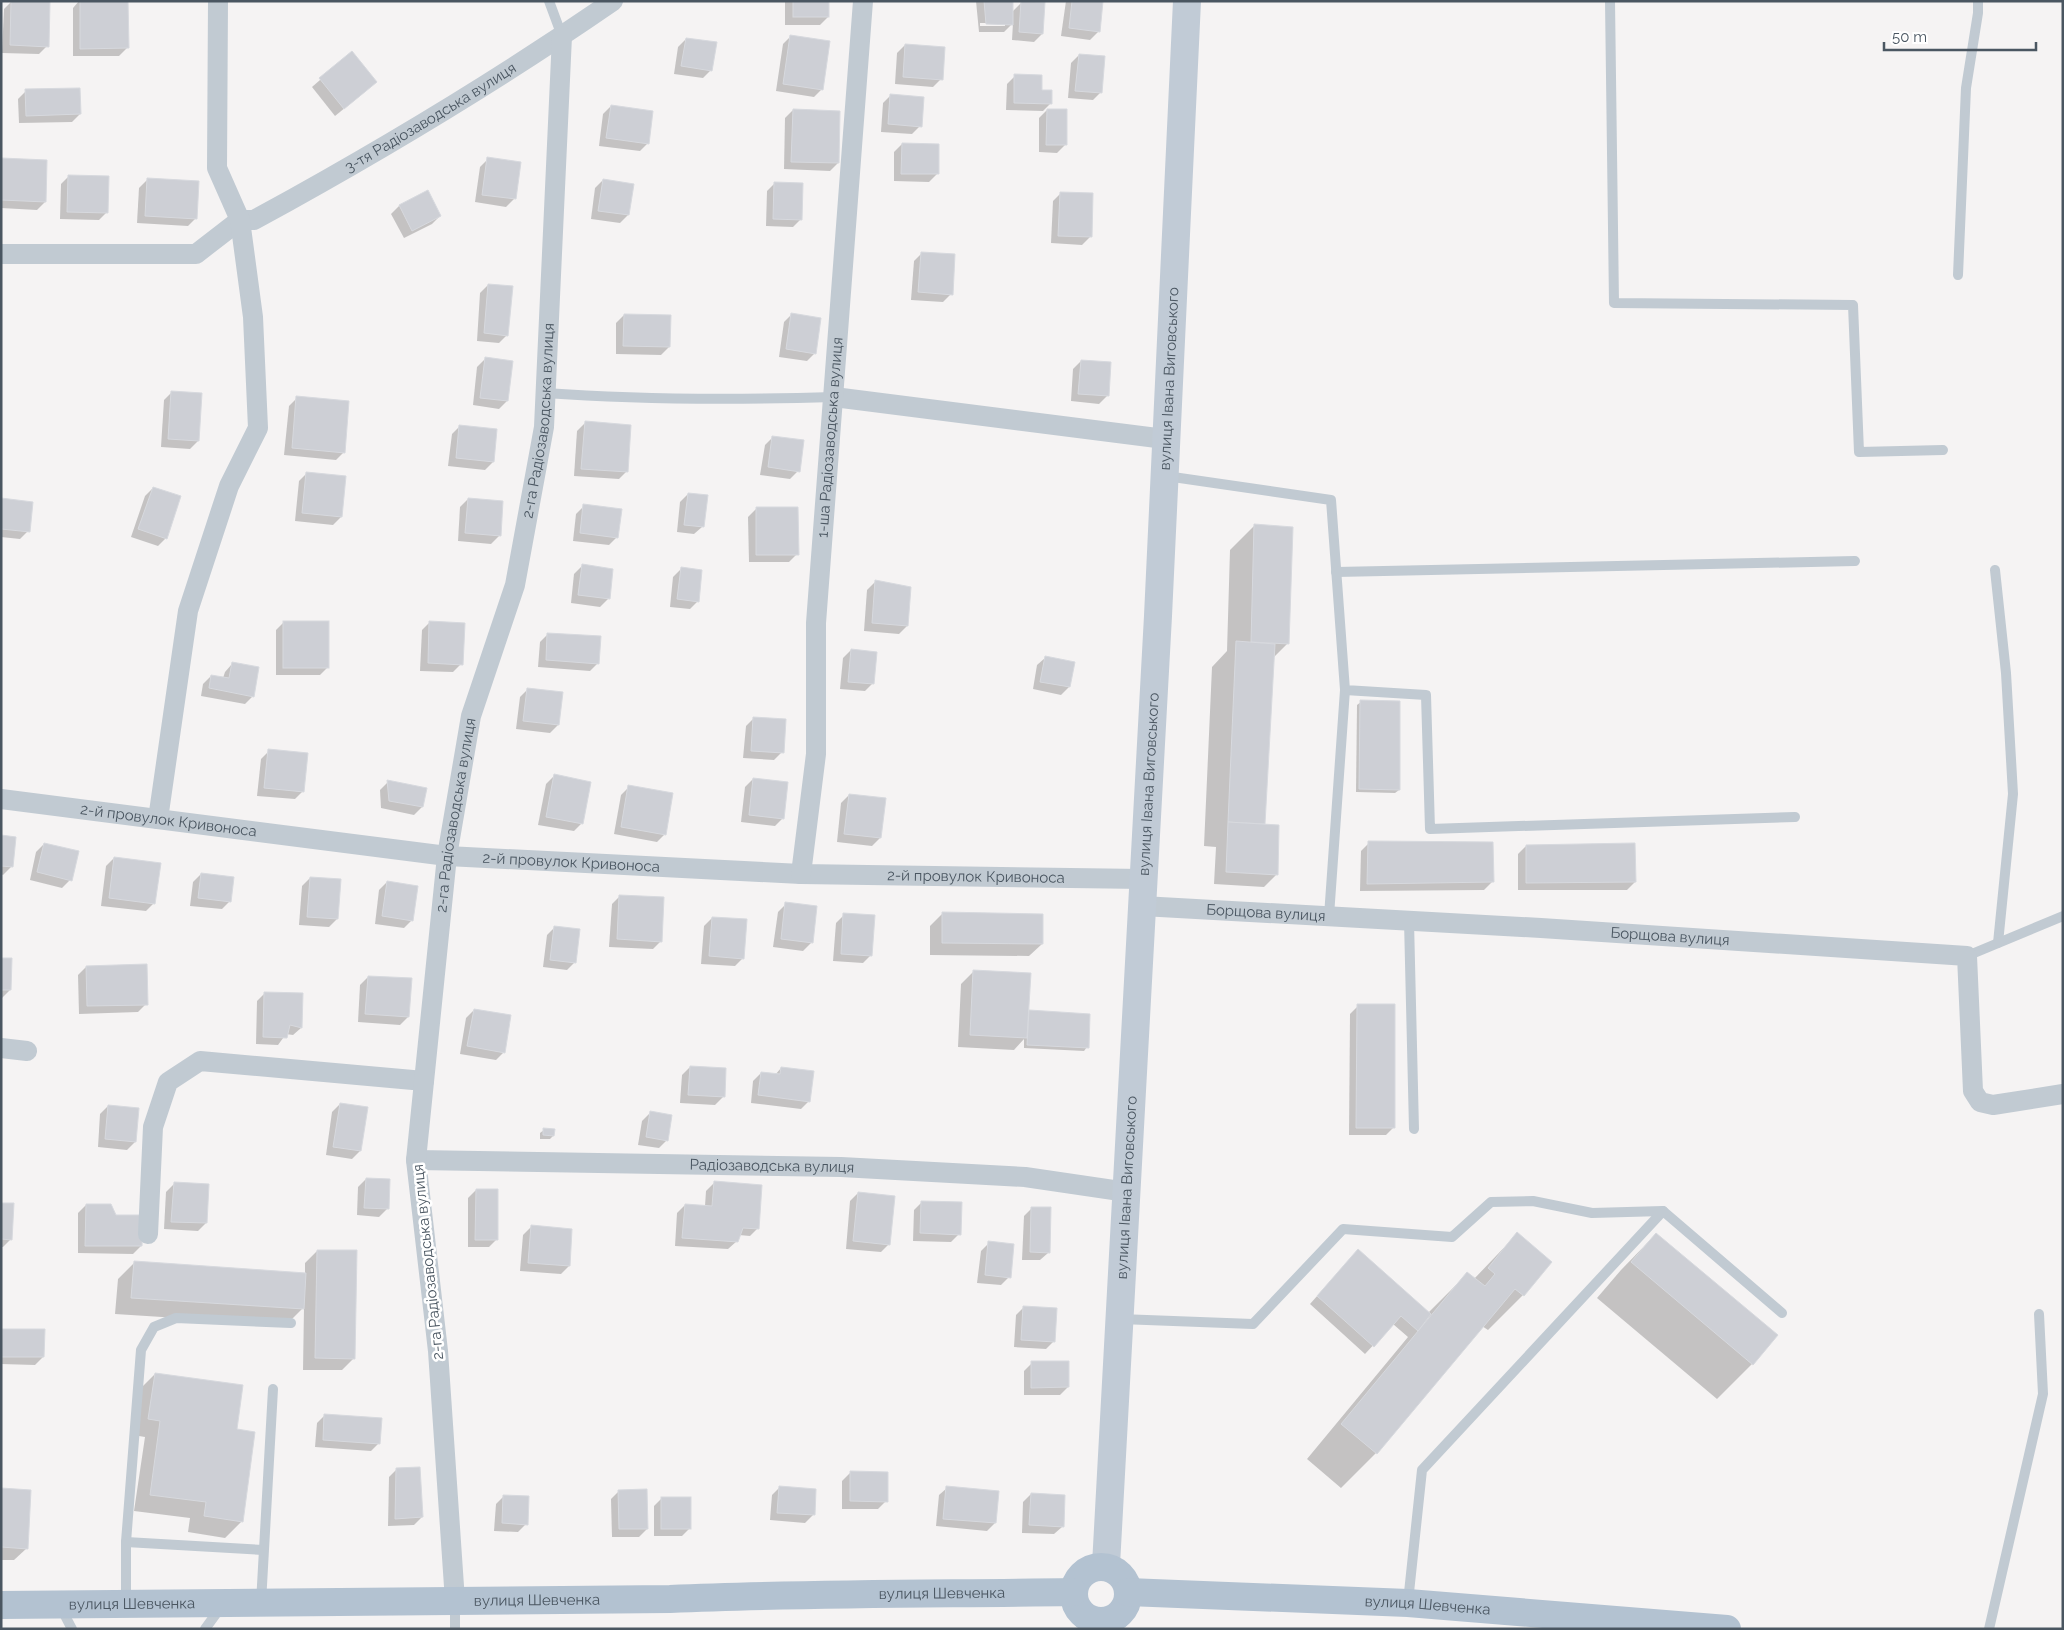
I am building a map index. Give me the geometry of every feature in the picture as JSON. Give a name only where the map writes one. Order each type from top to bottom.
[{"type":"main road","points":[[1106,1565],[1120,1574],[1128,1592],[1124,1610],[1103,1625],[1082,1613],[1077,1606],[1073,1592],[1080,1574],[1089,1569],[1106,1565]]},
{"type":"main road","name":"вулиця Шевченка","points":[[1,1605],[1073,1592]]},
{"type":"main road","name":"вулиця Шевченка","points":[[1128,1592],[1408,1604],[1727,1629]]},
{"type":"street","points":[[158,819],[188,610],[230,486],[258,428],[253,318],[240,220],[217,168],[218,1]]},
{"type":"street","name":"3-тя Радіозаводська вулиця","points":[[240,220],[254,220],[351,167],[562,36],[612,1]]},
{"type":"street","name":"1-ша Радіозаводська вулиця","points":[[802,874],[816,754],[816,623],[863,1]]},
{"type":"street","name":"вулиця Івана Виговського","points":[[1106,1565],[1165,476],[1187,1]]},
{"type":"street","name":"2-га Радіозаводська вулиця","points":[[454,1601],[438,1351],[416,1160],[447,856],[471,716],[515,586],[544,427],[562,36]]},
{"type":"street","points":[[1,254],[196,254],[240,220]]},
{"type":"street","points":[[834,396],[1157,438],[1167,437]]},
{"type":"street","name":"2-й провулок Кривоноса","points":[[1,799],[447,856],[1142,892]]},
{"type":"street","name":"Борщова вулиця","points":[[1142,892],[1329,916],[1967,956]]},
{"type":"street","points":[[1967,956],[1974,1091],[1980,1102],[1993,1105],[2063,1094]]},
{"type":"street","points":[[1,1048],[27,1051]]},
{"type":"street","points":[[148,1234],[153,1127],[168,1082],[200,1061],[424,1082]]},
{"type":"street","name":"Радіозаводська вулиця","points":[[416,1160],[842,1167],[1025,1177],[1127,1192]]},
{"type":"lane","points":[[549,1],[562,36]]},
{"type":"lane","points":[[1610,1],[1614,303],[1853,305],[1859,452],[1942,450]]},
{"type":"lane","points":[[1958,275],[1966,88],[1978,13],[1978,1]]},
{"type":"lane","points":[[545,393],[618,399],[730,400],[834,396]]},
{"type":"lane","points":[[1165,476],[1331,500],[1345,690],[1329,916]]},
{"type":"lane","points":[[1336,572],[1855,561]]},
{"type":"lane","points":[[1995,570],[2006,673],[2013,794],[1998,943]]},
{"type":"lane","points":[[1345,690],[1426,695],[1430,829],[1795,817]]},
{"type":"lane","points":[[1967,956],[2063,916]]},
{"type":"lane","points":[[1409,921],[1414,1129]]},
{"type":"lane","points":[[1120,1319],[1253,1324],[1344,1229],[1452,1237],[1491,1202],[1533,1202],[1592,1213],[1663,1211],[1782,1313]]},
{"type":"lane","points":[[1408,1604],[1408,1586],[1422,1470],[1663,1211]]},
{"type":"lane","points":[[1989,1629],[2043,1394],[2039,1314]]},
{"type":"lane","points":[[126,1604],[126,1542],[141,1350],[154,1327],[176,1318],[291,1323]]},
{"type":"lane","points":[[261,1603],[273,1389]]},
{"type":"lane","points":[[126,1542],[263,1550]]},
{"type":"lane","points":[[454,1601],[455,1629]]},
{"type":"lane","points":[[205,1629],[224,1603]]},
{"type":"lane","points":[[60,1604],[72,1629]]},
{"type":"building","points":[[11,1],[50,1],[49,47],[10,45]]},
{"type":"building","points":[[80,1],[128,1],[129,48],[80,49]]},
{"type":"building","points":[[793,1],[829,1],[829,17],[793,17]]},
{"type":"building","points":[[984,1],[1013,1],[1013,25],[986,24]]},
{"type":"building","points":[[1021,1],[1045,2],[1043,34],[1019,32]]},
{"type":"building","points":[[1072,1],[1103,1],[1100,32],[1069,28]]},
{"type":"building","points":[[790,35],[830,41],[823,90],[783,84]]},
{"type":"building","points":[[686,38],[717,42],[712,71],[681,66]]},
{"type":"building","points":[[905,44],[945,47],[943,80],[903,77]]},
{"type":"building","points":[[352,51],[377,82],[344,109],[319,78]]},
{"type":"building","points":[[1079,54],[1105,56],[1102,93],[1075,91]]},
{"type":"building","points":[[1014,74],[1042,75],[1042,90],[1052,90],[1052,104],[1014,103]]},
{"type":"building","points":[[80,88],[81,114],[26,116],[25,89]]},
{"type":"building","points":[[890,94],[924,97],[922,127],[888,124]]},
{"type":"building","points":[[611,105],[653,111],[649,144],[606,138]]},
{"type":"building","points":[[793,109],[840,111],[839,163],[791,162]]},
{"type":"building","points":[[1047,109],[1067,109],[1067,145],[1046,145]]},
{"type":"building","points":[[902,143],[939,144],[939,174],[901,174]]},
{"type":"building","points":[[487,157],[521,162],[516,199],[482,195]]},
{"type":"building","points":[[1,158],[47,160],[46,202],[1,200]]},
{"type":"building","points":[[68,175],[109,176],[108,213],[67,212]]},
{"type":"building","points":[[147,178],[199,181],[197,219],[145,216]]},
{"type":"building","points":[[603,179],[634,184],[629,215],[598,211]]},
{"type":"building","points":[[774,182],[803,183],[802,220],[773,219]]},
{"type":"building","points":[[428,190],[441,216],[412,231],[399,205]]},
{"type":"building","points":[[1060,192],[1093,193],[1092,237],[1058,236]]},
{"type":"building","points":[[921,252],[955,254],[953,295],[918,292]]},
{"type":"building","points":[[488,284],[513,286],[508,336],[484,333]]},
{"type":"building","points":[[791,313],[821,318],[816,354],[786,349]]},
{"type":"building","points":[[624,314],[671,315],[670,347],[623,346]]},
{"type":"building","points":[[485,357],[513,361],[508,401],[480,398]]},
{"type":"building","points":[[1081,360],[1111,362],[1109,396],[1078,394]]},
{"type":"building","points":[[171,391],[202,393],[199,441],[168,439]]},
{"type":"building","points":[[296,396],[349,401],[345,453],[292,448]]},
{"type":"building","points":[[585,421],[631,425],[628,472],[581,469]]},
{"type":"building","points":[[459,425],[497,429],[494,462],[456,458]]},
{"type":"building","points":[[772,436],[804,440],[800,472],[768,467]]},
{"type":"building","points":[[306,472],[346,476],[342,517],[302,513]]},
{"type":"building","points":[[153,487],[181,496],[167,539],[138,529]]},
{"type":"building","points":[[688,493],[708,495],[704,527],[684,525]]},
{"type":"building","points":[[1,498],[33,502],[30,532],[1,529]]},
{"type":"building","points":[[468,498],[503,501],[501,536],[465,533]]},
{"type":"building","points":[[583,504],[622,509],[618,538],[580,533]]},
{"type":"building","points":[[756,507],[798,507],[799,555],[756,555]]},
{"type":"building","points":[[1254,524],[1293,527],[1289,644],[1251,642]]},
{"type":"building","points":[[582,564],[613,569],[610,599],[578,595]]},
{"type":"building","points":[[681,567],[702,570],[699,602],[677,599]]},
{"type":"building","points":[[875,580],[911,587],[908,626],[872,623]]},
{"type":"building","points":[[283,621],[329,621],[329,668],[283,668]]},
{"type":"building","points":[[429,621],[465,623],[463,665],[428,663]]},
{"type":"building","points":[[547,633],[601,636],[599,664],[546,660]]},
{"type":"building","points":[[1236,641],[1275,644],[1265,824],[1228,822]]},
{"type":"building","points":[[851,649],[877,652],[874,684],[848,682]]},
{"type":"building","points":[[1045,656],[1075,662],[1070,687],[1040,682]]},
{"type":"building","points":[[232,662],[259,667],[254,697],[209,688],[211,675],[229,678]]},
{"type":"building","points":[[527,688],[563,692],[559,725],[523,721]]},
{"type":"building","points":[[1360,700],[1400,701],[1400,790],[1359,789]]},
{"type":"building","points":[[753,717],[786,719],[784,753],[751,751]]},
{"type":"building","points":[[268,749],[308,753],[304,792],[264,788]]},
{"type":"building","points":[[554,774],[591,782],[583,824],[546,817]]},
{"type":"building","points":[[753,778],[788,782],[784,819],[749,815]]},
{"type":"building","points":[[387,780],[427,788],[423,807],[389,801]]},
{"type":"building","points":[[628,785],[673,793],[666,835],[621,827]]},
{"type":"building","points":[[849,794],[886,798],[881,838],[844,834]]},
{"type":"building","points":[[1228,822],[1279,825],[1278,875],[1226,872]]},
{"type":"building","points":[[1,835],[16,837],[13,867],[1,866]]},
{"type":"building","points":[[1368,841],[1493,842],[1494,882],[1367,884]]},
{"type":"building","points":[[44,843],[79,851],[72,881],[37,872]]},
{"type":"building","points":[[1635,843],[1636,882],[1526,883],[1526,845]]},
{"type":"building","points":[[114,857],[161,863],[155,904],[109,898]]},
{"type":"building","points":[[201,873],[234,877],[231,902],[198,898]]},
{"type":"building","points":[[310,877],[341,879],[338,919],[307,917]]},
{"type":"building","points":[[387,881],[418,886],[413,921],[382,916]]},
{"type":"building","points":[[619,895],[664,897],[662,942],[617,939]]},
{"type":"building","points":[[785,902],[817,906],[813,943],[781,939]]},
{"type":"building","points":[[942,912],[1043,914],[1043,944],[942,943]]},
{"type":"building","points":[[843,913],[875,915],[872,956],[841,954]]},
{"type":"building","points":[[712,917],[747,919],[744,959],[709,956]]},
{"type":"building","points":[[554,926],[580,929],[576,963],[550,960]]},
{"type":"building","points":[[1,958],[12,958],[11,990],[1,990]]},
{"type":"building","points":[[147,964],[148,1005],[87,1006],[86,966]]},
{"type":"building","points":[[973,970],[1031,973],[1027,1038],[970,1035]]},
{"type":"building","points":[[368,976],[412,978],[409,1017],[365,1014]]},
{"type":"building","points":[[264,992],[303,993],[302,1028],[290,1025],[287,1038],[263,1037]]},
{"type":"building","points":[[1357,1004],[1395,1004],[1395,1128],[1356,1128]]},
{"type":"building","points":[[474,1009],[511,1015],[505,1053],[467,1046]]},
{"type":"building","points":[[1029,1010],[1090,1014],[1089,1048],[1027,1045]]},
{"type":"building","points":[[690,1066],[726,1068],[725,1097],[688,1095]]},
{"type":"building","points":[[781,1067],[814,1071],[810,1102],[758,1095],[761,1072],[780,1074]]},
{"type":"building","points":[[340,1103],[368,1107],[361,1151],[333,1147]]},
{"type":"building","points":[[108,1105],[139,1108],[136,1142],[105,1139]]},
{"type":"building","points":[[650,1111],[672,1115],[668,1141],[646,1137]]},
{"type":"building","points":[[543,1128],[555,1129],[554,1136],[543,1135]]},
{"type":"building","points":[[366,1178],[390,1179],[389,1209],[364,1208]]},
{"type":"building","points":[[714,1181],[762,1185],[759,1229],[743,1228],[738,1242],[682,1238],[685,1204],[712,1206]]},
{"type":"building","points":[[174,1182],[209,1184],[207,1223],[171,1222]]},
{"type":"building","points":[[476,1189],[498,1189],[498,1240],[475,1240]]},
{"type":"building","points":[[858,1192],[895,1196],[890,1245],[853,1241]]},
{"type":"building","points":[[921,1201],[962,1202],[961,1235],[920,1233]]},
{"type":"building","points":[[1,1203],[14,1203],[12,1240],[1,1239]]},
{"type":"building","points":[[86,1204],[111,1204],[116,1215],[143,1215],[142,1246],[85,1246]]},
{"type":"building","points":[[1031,1207],[1051,1207],[1050,1253],[1030,1252]]},
{"type":"building","points":[[531,1225],[572,1229],[570,1266],[528,1263]]},
{"type":"building","points":[[1517,1232],[1552,1262],[1524,1296],[1515,1289],[1377,1454],[1341,1424],[1467,1272],[1485,1286],[1495,1274],[1488,1268]]},
{"type":"building","points":[[1656,1233],[1778,1335],[1753,1365],[1631,1262]]},
{"type":"building","points":[[988,1241],[1014,1244],[1011,1278],[985,1275]]},
{"type":"building","points":[[1358,1249],[1431,1314],[1418,1331],[1401,1316],[1374,1347],[1317,1296]]},
{"type":"building","points":[[317,1250],[357,1250],[355,1359],[315,1358]]},
{"type":"building","points":[[134,1261],[306,1273],[304,1309],[131,1298]]},
{"type":"building","points":[[1023,1306],[1057,1308],[1055,1342],[1021,1340]]},
{"type":"building","points":[[2,1329],[45,1329],[44,1357],[1,1357]]},
{"type":"building","points":[[1031,1361],[1069,1361],[1069,1387],[1031,1388]]},
{"type":"building","points":[[155,1373],[243,1385],[237,1429],[255,1432],[243,1522],[204,1516],[206,1502],[150,1495],[160,1421],[148,1419]]},
{"type":"building","points":[[324,1414],[382,1418],[380,1444],[323,1440]]},
{"type":"building","points":[[420,1467],[423,1517],[395,1519],[396,1468]]},
{"type":"building","points":[[850,1471],[888,1472],[888,1502],[850,1501]]},
{"type":"building","points":[[779,1486],[816,1489],[815,1515],[777,1513]]},
{"type":"building","points":[[946,1486],[999,1491],[996,1523],[943,1519]]},
{"type":"building","points":[[1,1488],[31,1490],[28,1549],[1,1547]]},
{"type":"building","points":[[647,1489],[648,1529],[619,1529],[618,1490]]},
{"type":"building","points":[[1031,1493],[1065,1495],[1064,1527],[1029,1525]]},
{"type":"building","points":[[503,1495],[529,1496],[528,1525],[502,1523]]},
{"type":"building","points":[[661,1497],[691,1497],[691,1529],[661,1529]]}]
